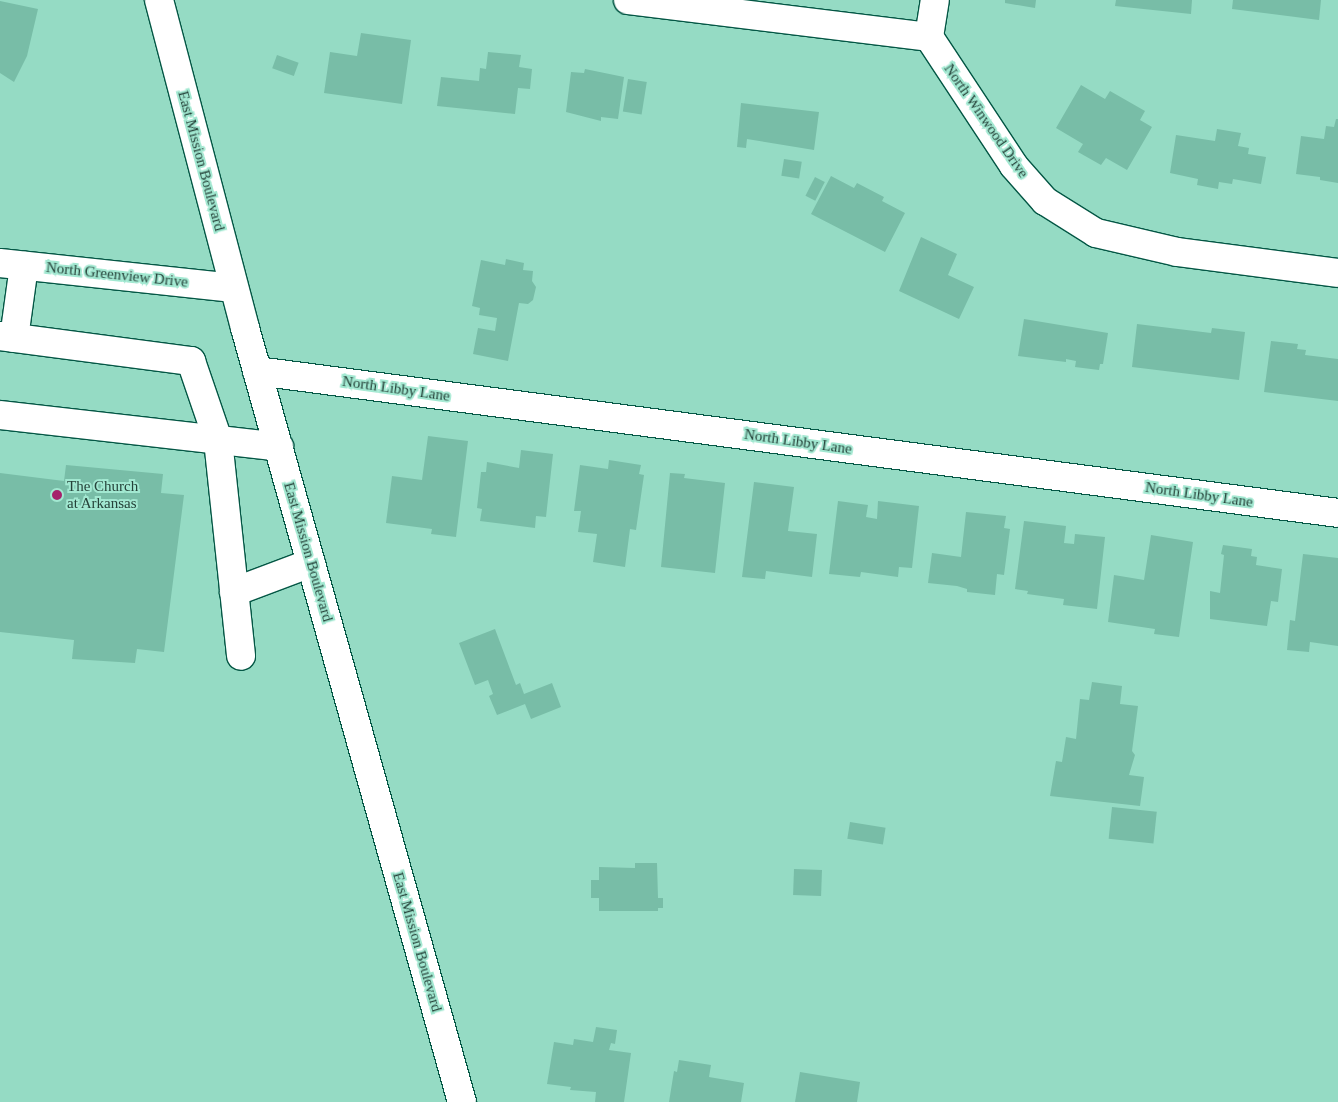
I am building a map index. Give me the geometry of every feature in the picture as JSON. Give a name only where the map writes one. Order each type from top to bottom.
[{"type":"street","name":"East Mission Boulevard","points":[[159,0],[234,288],[462,1102]]},
{"type":"street","points":[[628,0],[929,37],[935,0]]},
{"type":"street","name":"North Winwood Drive","points":[[929,37],[1014,166],[1045,201],[1096,232],[1177,252],[1338,273]]},
{"type":"street","name":"North Greenview Drive","points":[[12,264],[234,288]]},
{"type":"street","points":[[12,264],[7,337],[192,361],[218,440],[241,656]]},
{"type":"street","name":"North Libby Lane","points":[[257,371],[1338,513]]},
{"type":"street","points":[[0,415],[279,447]]},
{"type":"street","points":[[234,592],[311,563]]},
{"type":"building","points":[[1005,0],[1036,0],[1035,8],[1005,3]]},
{"type":"building","points":[[1116,0],[1192,0],[1191,14],[1115,6]]},
{"type":"building","points":[[1233,0],[1321,0],[1319,20],[1232,9]]},
{"type":"building","points":[[0,1],[38,9],[27,56],[14,82],[0,73]]},
{"type":"building","points":[[361,33],[411,40],[402,104],[324,93],[330,52],[357,56]]},
{"type":"building","points":[[488,52],[521,55],[519,67],[532,69],[530,89],[518,88],[515,114],[437,106],[441,77],[479,81],[480,68],[486,69]]},
{"type":"building","points":[[277,55],[299,63],[294,76],[272,68]]},
{"type":"building","points":[[585,69],[624,77],[618,119],[601,117],[601,121],[566,112],[571,72],[584,73]]},
{"type":"building","points":[[628,79],[647,82],[642,115],[623,112]]},
{"type":"building","points":[[1081,85],[1105,99],[1110,91],[1145,111],[1140,120],[1152,127],[1127,170],[1106,158],[1101,165],[1078,152],[1083,144],[1056,128]]},
{"type":"building","points":[[741,103],[819,112],[814,150],[747,139],[746,148],[737,147]]},
{"type":"building","points":[[1336,119],[1338,119],[1338,183],[1320,180],[1320,177],[1296,174],[1301,136],[1324,139],[1326,126],[1334,127]]},
{"type":"building","points":[[1217,129],[1241,133],[1238,146],[1249,148],[1248,154],[1266,157],[1261,184],[1233,179],[1232,184],[1219,182],[1218,189],[1197,185],[1198,179],[1170,173],[1176,135],[1215,141]]},
{"type":"building","points":[[784,159],[802,162],[799,179],[781,176]]},
{"type":"building","points":[[831,176],[854,188],[857,183],[884,197],[882,201],[905,213],[885,252],[811,214]]},
{"type":"building","points":[[815,177],[825,182],[815,201],[805,196]]},
{"type":"building","points":[[921,237],[957,254],[948,275],[974,287],[959,319],[899,291]]},
{"type":"building","points":[[506,259],[524,263],[523,270],[533,271],[532,281],[536,287],[533,300],[528,304],[519,303],[508,361],[473,354],[478,328],[495,331],[497,318],[479,315],[480,308],[472,306],[481,260],[505,265]]},
{"type":"building","points":[[1024,319],[1108,333],[1103,364],[1100,364],[1099,370],[1075,367],[1076,361],[1066,359],[1066,362],[1018,356]]},
{"type":"building","points":[[1137,324],[1211,333],[1212,328],[1245,332],[1239,380],[1132,367]]},
{"type":"building","points":[[1271,341],[1298,344],[1297,349],[1306,350],[1305,355],[1338,359],[1338,401],[1264,392]]},
{"type":"building","points":[[428,436],[468,441],[456,537],[431,534],[432,529],[386,523],[392,476],[422,480]]},
{"type":"building","points":[[521,450],[553,454],[546,517],[536,516],[535,528],[480,521],[482,509],[477,508],[481,472],[486,472],[487,462],[519,468]]},
{"type":"building","points":[[609,460],[641,465],[639,474],[644,475],[636,530],[630,529],[625,567],[593,562],[597,534],[578,532],[581,511],[574,511],[580,465],[608,469]]},
{"type":"building","points":[[66,465],[163,474],[161,493],[184,495],[164,652],[137,649],[135,663],[72,659],[74,640],[0,632],[0,473],[64,481]]},
{"type":"building","points":[[670,473],[685,474],[684,478],[725,483],[715,573],[661,567]]},
{"type":"building","points":[[754,482],[794,487],[788,531],[817,534],[812,577],[766,571],[765,579],[742,577]]},
{"type":"building","points":[[838,501],[868,505],[866,517],[877,519],[878,501],[919,506],[912,568],[899,567],[898,577],[861,572],[860,577],[829,574]]},
{"type":"building","points":[[966,512],[1006,516],[1004,528],[1010,529],[1004,575],[997,574],[995,595],[967,592],[967,589],[957,586],[928,583],[932,553],[961,557]]},
{"type":"building","points":[[1024,521],[1066,526],[1064,543],[1074,544],[1075,534],[1105,537],[1097,609],[1063,605],[1064,599],[1027,594],[1028,591],[1015,589]]},
{"type":"building","points":[[1151,535],[1193,542],[1179,637],[1154,634],[1155,629],[1108,622],[1114,575],[1144,580]]},
{"type":"building","points":[[1223,545],[1252,549],[1251,556],[1257,557],[1256,565],[1282,569],[1278,602],[1271,601],[1267,626],[1210,619],[1210,591],[1220,593],[1224,555],[1221,554]]},
{"type":"building","points":[[1303,554],[1338,558],[1338,646],[1310,642],[1309,652],[1287,650],[1290,620],[1295,621]]},
{"type":"building","points":[[495,629],[516,685],[520,683],[524,694],[552,683],[561,707],[531,719],[525,704],[497,715],[489,696],[493,694],[488,680],[475,685],[459,643]]},
{"type":"building","points":[[1092,682],[1122,686],[1120,704],[1138,706],[1132,751],[1135,755],[1129,775],[1144,777],[1140,806],[1050,796],[1056,761],[1062,762],[1066,737],[1076,739],[1080,699],[1089,700]]},
{"type":"building","points":[[1112,807],[1157,812],[1153,844],[1109,839]]},
{"type":"building","points":[[850,822],[886,828],[883,844],[847,839]]},
{"type":"building","points":[[635,863],[657,863],[658,898],[663,898],[663,908],[658,908],[658,911],[599,911],[599,898],[591,898],[591,880],[599,880],[599,867],[635,868]]},
{"type":"building","points":[[794,869],[822,870],[821,896],[793,895]]},
{"type":"building","points":[[596,1027],[617,1030],[615,1044],[611,1043],[609,1050],[631,1053],[624,1102],[595,1102],[596,1092],[570,1090],[571,1087],[547,1084],[554,1042],[573,1045],[574,1039],[593,1042]]},
{"type":"building","points":[[679,1060],[711,1065],[709,1077],[744,1083],[741,1102],[669,1102],[674,1071],[677,1072]]},
{"type":"building","points":[[800,1072],[860,1082],[857,1102],[795,1102]]},
{"type":"place","name":"The Church at Arkansas","points":[[57,495]]}]
